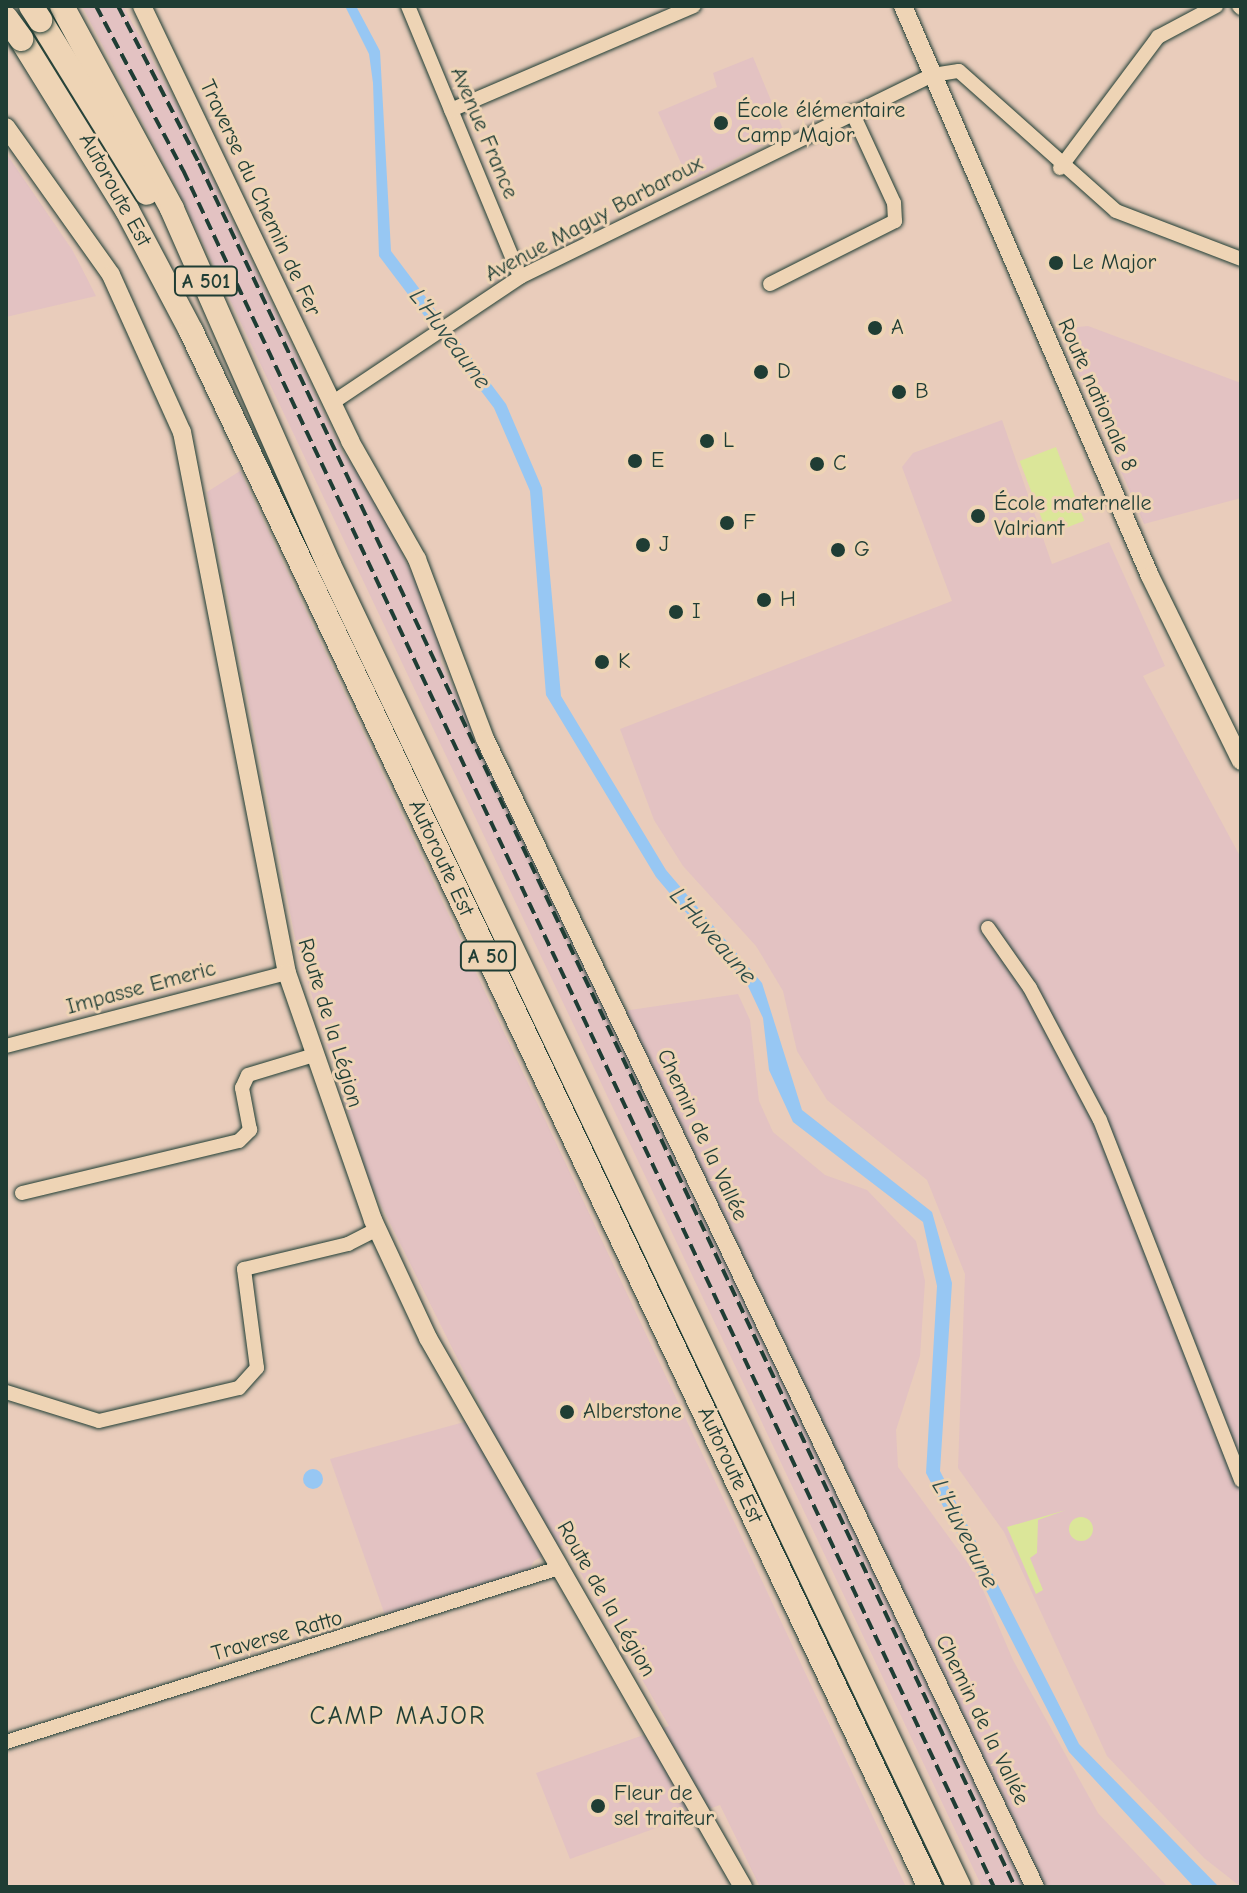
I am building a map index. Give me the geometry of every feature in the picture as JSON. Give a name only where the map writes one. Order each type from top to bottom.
[{"type":"highway","name":"Autoroute Est","points":[[62,6],[172,209],[329,565],[959,1887]]},
{"type":"highway","name":"A 50","points":[[36,11],[181,257],[329,565]]},
{"type":"highway","name":"Autoroute Est","points":[[6,18],[104,169],[191,331],[930,1887]]},
{"type":"main road","name":"Route nationale 8","points":[[905,7],[1150,576],[1241,761]]},
{"type":"main road","name":"Traverse du Chemin de Fer","points":[[145,8],[332,403]]},
{"type":"main road","points":[[14,32],[36,11]]},
{"type":"main road","name":"Route de la Légion","points":[[6,127],[111,275],[182,432],[287,973],[311,1056],[377,1229],[428,1338],[743,1887]]},
{"type":"main road","name":"Chemin de la Vallée","points":[[332,403],[417,559],[491,750],[1035,1887]]},
{"type":"street","name":"Avenue France","points":[[408,6],[520,277]]},
{"type":"street","points":[[451,110],[693,6]]},
{"type":"street","points":[[1060,168],[1158,37],[1216,6]]},
{"type":"street","points":[[935,81],[959,71],[1060,168],[1116,211],[1241,259]]},
{"type":"street","name":"Avenue Maguy Barbaroux","points":[[332,403],[520,277],[852,112],[935,81]]},
{"type":"street","points":[[770,284],[895,221],[894,203],[852,112]]},
{"type":"street","points":[[988,928],[1030,988],[1100,1120],[1241,1480]]},
{"type":"street","name":"Impasse Emeric","points":[[6,1046],[287,973]]},
{"type":"street","points":[[22,1193],[239,1141],[250,1130],[242,1088],[248,1075],[311,1056]]},
{"type":"street","points":[[6,1392],[112,1421],[239,1388],[257,1368],[244,1269],[348,1244],[377,1229]]},
{"type":"street","name":"Traverse Ratto","points":[[6,1742],[559,1568]]},
{"type":"shaded area","points":[[82,6],[123,6],[179,109],[343,453],[371,488],[438,629],[441,662],[610,1013],[738,994],[750,1020],[759,1101],[773,1132],[825,1175],[867,1190],[916,1241],[925,1281],[920,1356],[896,1430],[898,1467],[977,1576],[1013,1660],[1098,1813],[1168,1887],[982,1887],[178,190]]},
{"type":"shaded area","name":"École élémentaire Camp Major","points":[[753,57],[785,134],[689,181],[658,112],[717,87],[713,73]]},
{"type":"shaded area","points":[[6,153],[73,251],[96,296],[6,317]]},
{"type":"shaded area","points":[[1088,326],[1241,383],[1241,498],[1144,524],[1059,329]]},
{"type":"shaded area","points":[[1002,420],[1052,564],[1109,542],[1165,666],[1143,676],[1241,858],[1241,1887],[1204,1858],[1107,1756],[1004,1532],[958,1468],[965,1274],[927,1180],[827,1100],[797,1051],[783,991],[756,946],[683,866],[654,820],[620,729],[952,601],[902,467],[913,453]]},
{"type":"shaded area","points":[[240,471],[906,1887],[760,1887],[720,1805],[570,1859],[536,1773],[669,1726],[564,1544],[534,1561],[525,1578],[387,1621],[330,1459],[486,1416],[369,1181],[296,943],[207,492]]},
{"type":"green space","points":[[1056,447],[1084,521],[1048,535],[1020,461]]},
{"type":"green space","points":[[1066,1510],[1038,1520],[1037,1553],[1030,1558],[1043,1590],[1036,1594],[1007,1527]]},
{"type":"green space","points":[[1081,1517],[1092,1524],[1093,1529],[1086,1540],[1081,1541],[1070,1534],[1069,1529],[1076,1518]]},
{"type":"water","name":"L'Huveaune","points":[[345,6],[356,6],[380,51],[391,251],[506,404],[542,488],[561,696],[666,870],[762,983],[802,1110],[932,1212],[952,1283],[940,1471],[1079,1744],[1219,1887],[1194,1887],[1069,1752],[926,1473],[937,1286],[923,1222],[793,1122],[769,1070],[763,1018],[748,986],[656,877],[546,695],[530,491],[494,408],[379,256],[373,83],[369,54]]},
{"type":"water","points":[[313,1469],[320,1472],[323,1479],[320,1486],[313,1489],[306,1486],[303,1479],[306,1472]]},
{"type":"railway","points":[[96,6],[183,170],[994,1887]]},
{"type":"railway","points":[[118,6],[199,163],[1015,1887]]},
{"type":"place","name":"École élémentaire Camp Major","points":[[721,123]]},
{"type":"place","name":"Le Major","points":[[1056,263]]},
{"type":"place","name":"A","points":[[875,328]]},
{"type":"place","name":"D","points":[[761,372]]},
{"type":"place","name":"B","points":[[899,392]]},
{"type":"place","name":"L","points":[[707,441]]},
{"type":"place","name":"E","points":[[635,461]]},
{"type":"place","name":"C","points":[[817,464]]},
{"type":"place","name":"École maternelle Valriant","points":[[978,516]]},
{"type":"place","name":"F","points":[[727,523]]},
{"type":"place","name":"J","points":[[643,545]]},
{"type":"place","name":"G","points":[[838,550]]},
{"type":"place","name":"H","points":[[764,600]]},
{"type":"place","name":"I","points":[[676,612]]},
{"type":"place","name":"K","points":[[602,662]]},
{"type":"place","name":"Alberstone","points":[[567,1412]]},
{"type":"place","name":"Fleur de sel traiteur","points":[[598,1806]]},
{"type":"district","name":"CAMP MAJOR","points":[[398,1717]]}]
